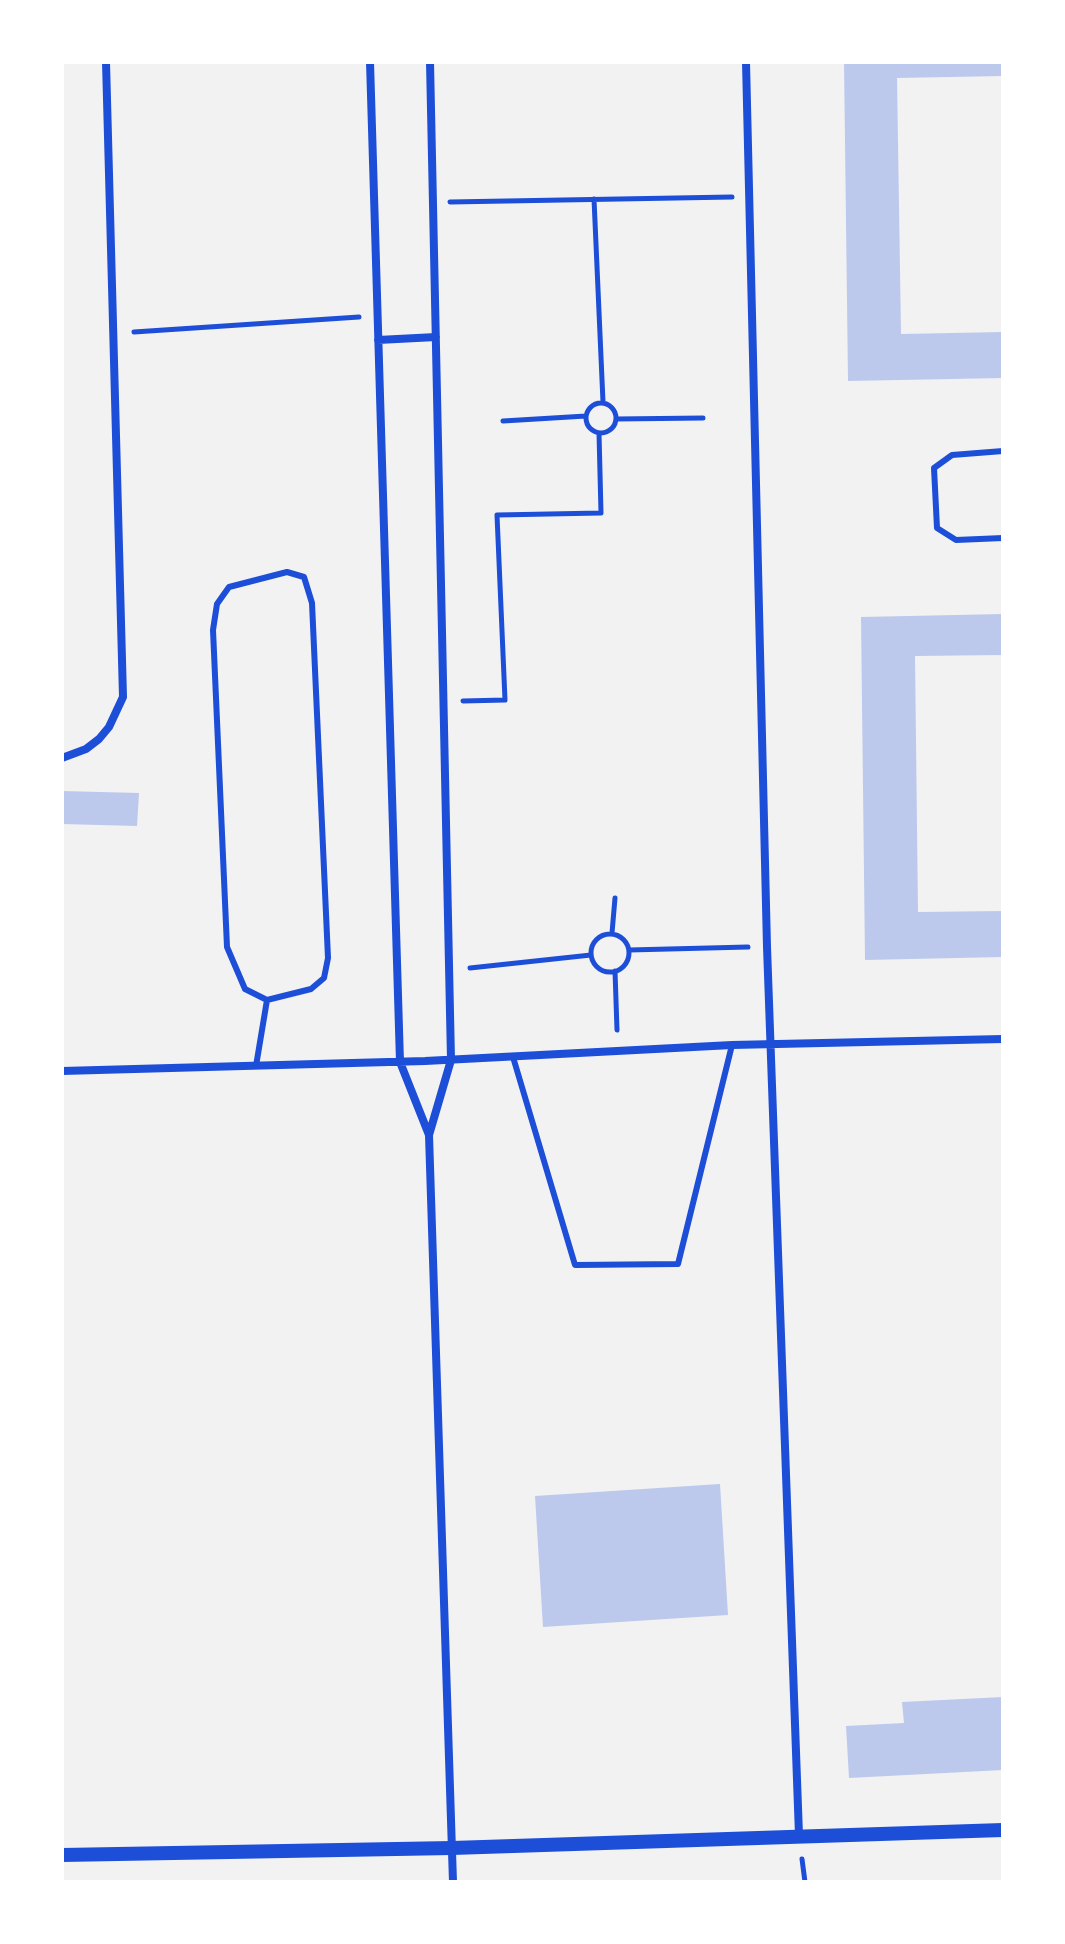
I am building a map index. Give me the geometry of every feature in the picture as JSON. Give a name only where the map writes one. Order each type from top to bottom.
[{"type":"street","points":[[62,758],[86,749],[99,739],[114,719],[123,697],[106,62]]},
{"type":"street","points":[[370,62],[400,1062],[429,1135]]},
{"type":"street","points":[[430,62],[451,1060],[429,1135],[453,1882]]},
{"type":"street","points":[[746,62],[767,947],[799,1835]]},
{"type":"street","points":[[378,340],[436,337]]},
{"type":"street","points":[[62,1071],[400,1062],[732,1045],[1003,1039]]},
{"type":"street","points":[[62,1855],[452,1848],[1003,1830]]},
{"type":"lane","points":[[1003,451],[952,455],[934,468],[937,528],[956,540],[1003,538]]},
{"type":"lane","points":[[287,572],[304,577],[312,603],[328,958],[324,978],[311,989],[267,1000],[245,989],[227,947],[213,630],[217,604],[229,587],[287,572]]},
{"type":"lane","points":[[256,1066],[267,1000]]},
{"type":"lane","points":[[513,1057],[575,1265],[678,1264],[732,1045]]},
{"type":"path","points":[[433,202],[750,197]]},
{"type":"path","points":[[594,199],[603,402]]},
{"type":"path","points":[[113,334],[377,316]]},
{"type":"path","points":[[586,416],[595,403],[603,402],[610,405],[616,419]]},
{"type":"path","points":[[503,421],[586,416]]},
{"type":"path","points":[[586,416],[592,430],[599,433],[607,432],[616,419]]},
{"type":"path","points":[[616,419],[703,418]]},
{"type":"path","points":[[443,701],[505,700],[497,515],[601,513],[599,433]]},
{"type":"path","points":[[612,933],[615,898]]},
{"type":"path","points":[[615,971],[599,968],[591,955],[593,944],[601,936],[612,933],[624,939],[629,950],[628,959],[615,971],[617,1051]]},
{"type":"path","points":[[629,950],[767,947]]},
{"type":"path","points":[[449,971],[591,955]]},
{"type":"building","points":[[844,62],[1003,62],[1003,76],[897,78],[901,334],[1003,332],[1003,378],[848,381]]},
{"type":"building","points":[[1003,614],[1003,655],[915,656],[918,912],[1003,911],[1003,957],[865,960],[861,617]]},
{"type":"building","points":[[62,791],[139,793],[137,826],[62,824]]},
{"type":"building","points":[[720,1484],[728,1615],[543,1627],[535,1496]]},
{"type":"building","points":[[1003,1697],[1003,1770],[849,1778],[846,1726],[904,1723],[902,1702]]}]
